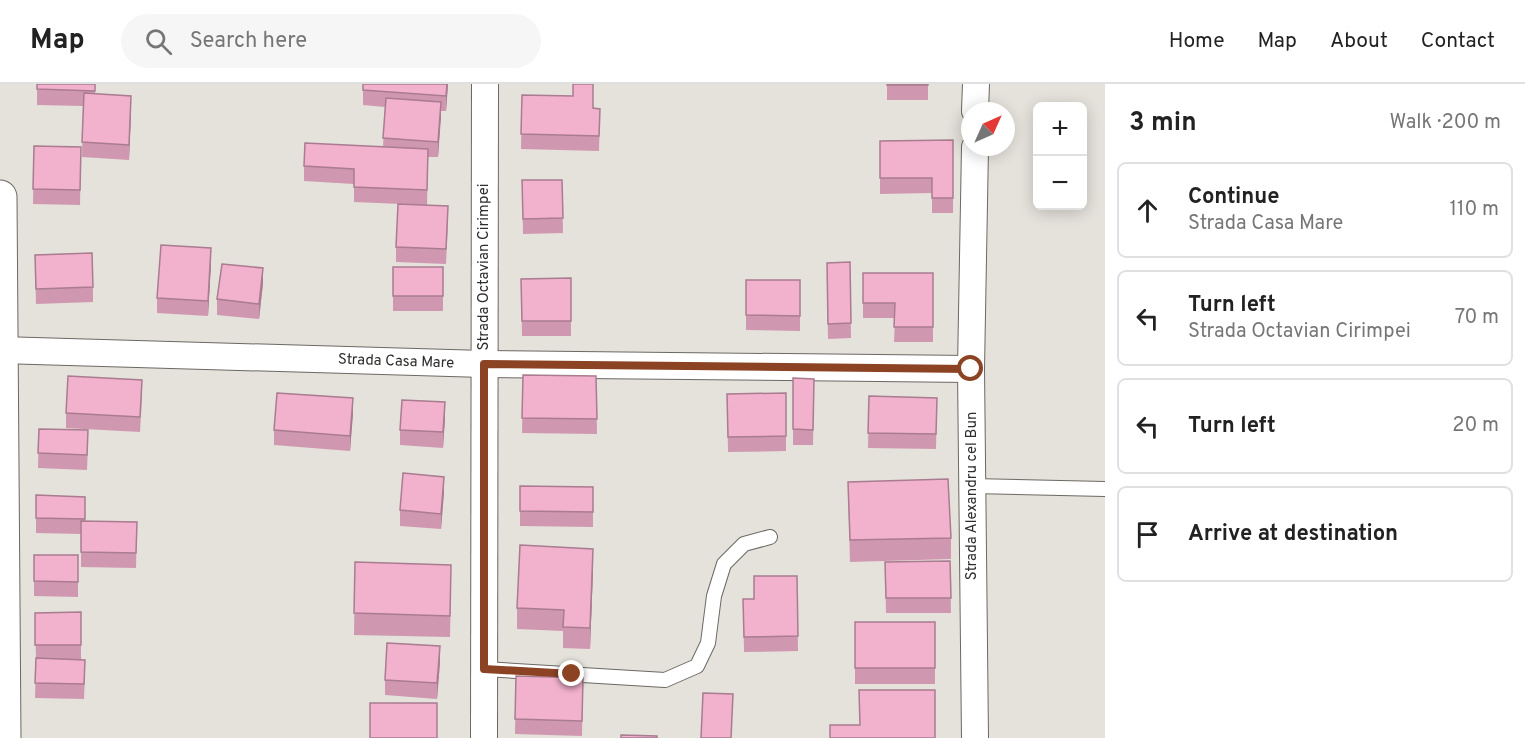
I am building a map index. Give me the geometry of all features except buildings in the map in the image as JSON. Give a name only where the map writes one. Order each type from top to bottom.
[{"type":"street","name":"Strada Octavian Cirimpei","points":[[484,738],[485,84]]},
{"type":"street","points":[[975,102],[976,84]]},
{"type":"street","name":"Strada Alexandru cel Bun","points":[[975,156],[971,369],[975,738]]},
{"type":"street","points":[[0,197],[4,738]]},
{"type":"street","name":"Strada Casa Mare","points":[[0,350],[484,364],[971,369]]},
{"type":"lane","points":[[972,486],[1105,489]]},
{"type":"lane","points":[[484,669],[665,680],[698,666],[708,643],[714,596],[724,564],[744,544],[770,537]]},
{"type":"route","points":[[572,674],[484,669],[484,364],[971,369]]}]
